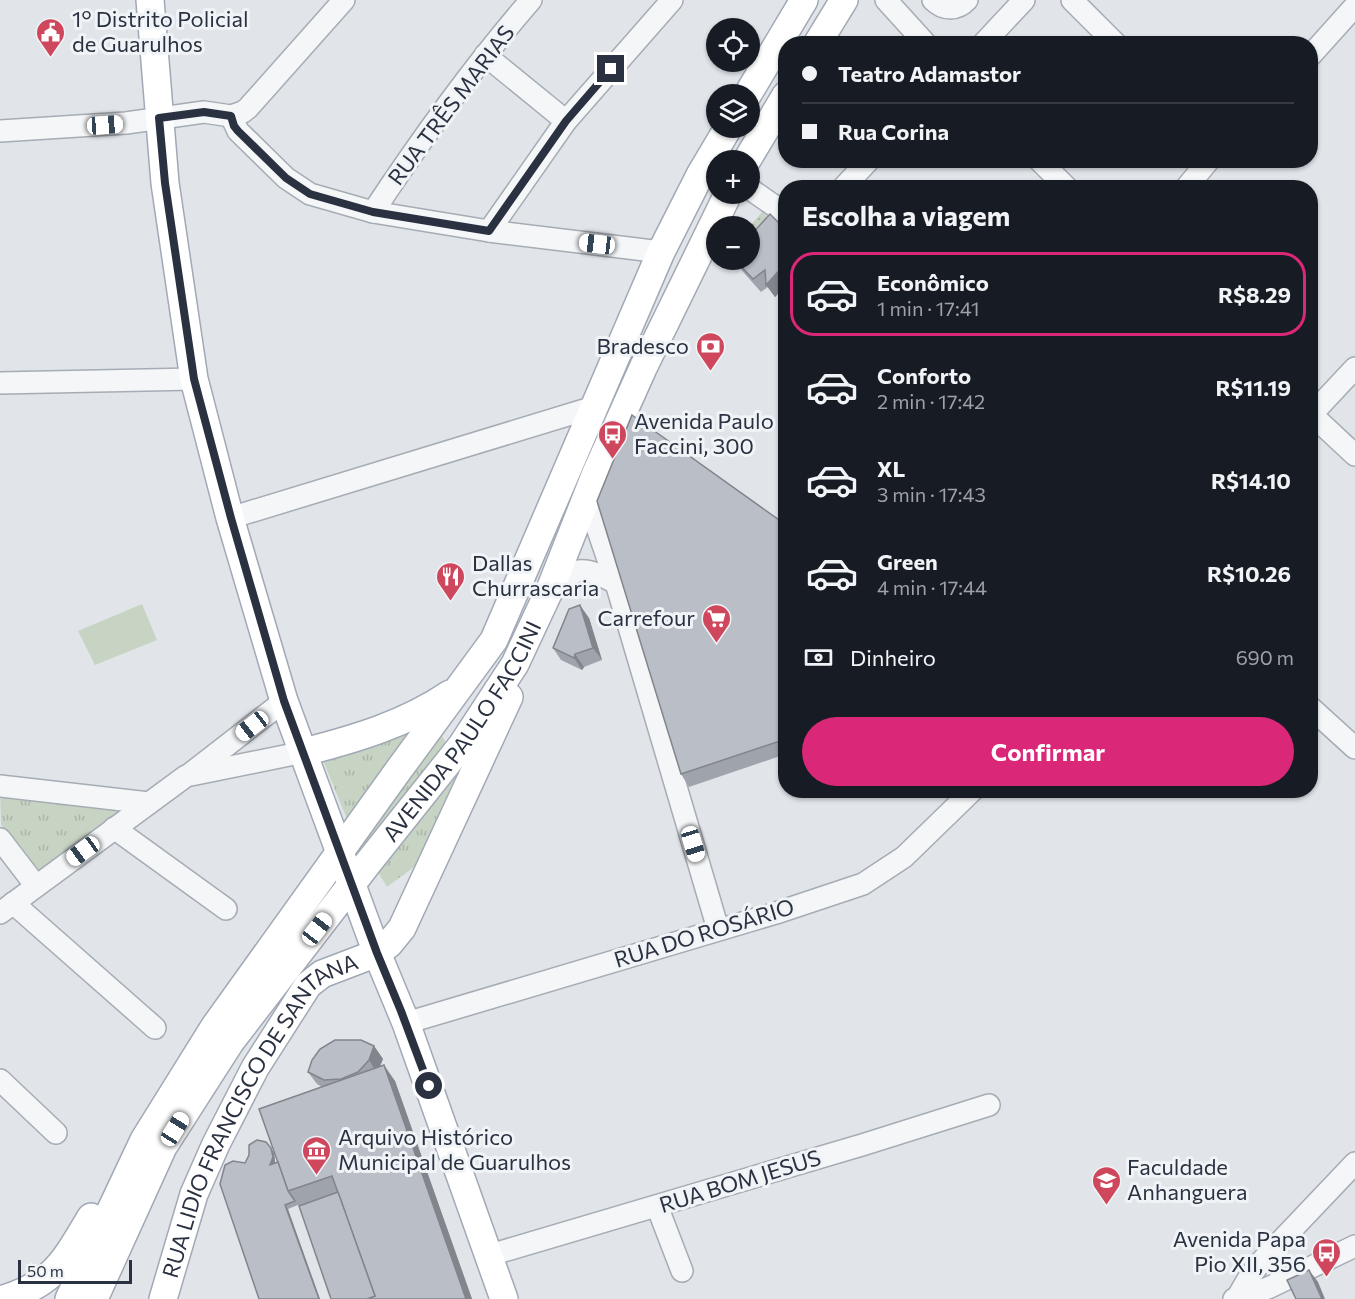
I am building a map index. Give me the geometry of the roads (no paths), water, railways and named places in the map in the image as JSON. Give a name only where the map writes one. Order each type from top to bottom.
[{"type":"main road","points":[[150,0],[165,183],[194,379],[231,518],[284,701],[377,953],[406,1023],[504,1299]]},
{"type":"main road","points":[[783,36],[804,0]]},
{"type":"main road","points":[[822,36],[844,0]]},
{"type":"main road","points":[[754,84],[778,44]]},
{"type":"main road","points":[[753,150],[778,108]]},
{"type":"main road","name":"AVENIDA PAULO FACCINI","points":[[223,1034],[340,852],[494,640],[661,252],[700,175],[722,138]]},
{"type":"main road","points":[[643,368],[642,349],[645,336],[712,193],[711,183],[700,175]]},
{"type":"main road","name":"AVENIDA PAULO FACCINI","points":[[223,1034],[353,884],[462,745],[515,664],[551,587],[643,368],[723,204]]},
{"type":"main road","points":[[597,473],[587,466],[586,459],[617,380],[616,357]]},
{"type":"main road","name":"RUA LIDIO FRANCISCO DE SANTANA","points":[[163,1299],[194,1194],[216,1144],[255,1068],[308,985],[322,974],[377,953],[389,944],[402,928],[510,696],[516,675],[515,664]]},
{"type":"main road","points":[[304,752],[352,740],[387,727],[419,712],[459,688]]},
{"type":"main road","points":[[4,1299],[38,1284],[52,1274],[66,1258],[116,1174],[223,1034]]},
{"type":"main road","points":[[94,1299],[163,1147],[223,1034]]},
{"type":"main road","points":[[69,1299],[144,1140]]},
{"type":"street","points":[[0,131],[126,123],[204,112],[231,116],[243,112],[344,0]]},
{"type":"street","name":"RUA TRÊS MARIAS","points":[[373,212],[413,151],[485,55],[531,0]]},
{"type":"street","points":[[489,231],[566,121],[672,0]]},
{"type":"street","points":[[886,0],[919,36]]},
{"type":"street","points":[[933,0],[948,9],[963,4],[967,0]]},
{"type":"street","points":[[990,36],[1024,0]]},
{"type":"street","points":[[1072,0],[1108,36]]},
{"type":"street","points":[[1318,47],[1355,6]]},
{"type":"street","points":[[485,55],[566,121]]},
{"type":"street","points":[[231,116],[238,131],[286,178],[310,194],[373,212],[489,231],[661,252]]},
{"type":"street","points":[[850,180],[862,168]]},
{"type":"street","points":[[1047,168],[1059,180]]},
{"type":"street","points":[[1193,180],[1202,168]]},
{"type":"street","points":[[760,196],[778,208]]},
{"type":"street","points":[[1318,407],[1355,368]]},
{"type":"street","points":[[0,383],[194,379]]},
{"type":"street","points":[[231,518],[594,407]]},
{"type":"street","points":[[1318,421],[1355,455]]},
{"type":"street","points":[[587,498],[616,583],[718,929]]},
{"type":"street","points":[[551,587],[564,576],[582,569],[591,570],[616,583]]},
{"type":"street","points":[[154,1028],[6,908],[284,701]]},
{"type":"street","points":[[1318,714],[1353,743]]},
{"type":"street","points":[[186,776],[304,752]]},
{"type":"street","points":[[0,786],[149,803]]},
{"type":"street","name":"RUA DO ROSÁRIO","points":[[406,1023],[776,913],[863,884],[904,856],[965,798]]},
{"type":"street","points":[[114,828],[226,909]]},
{"type":"street","points":[[0,839],[36,886]]},
{"type":"street","points":[[0,1080],[57,1133]]},
{"type":"street","name":"RUA BOM JESUS","points":[[490,1255],[989,1105]]},
{"type":"street","points":[[1236,1299],[1260,1263],[1355,1163]]},
{"type":"street","points":[[657,1206],[682,1271]]},
{"type":"street","points":[[1236,1299],[1268,1288],[1355,1246]]},
{"type":"street","points":[[1260,1263],[1268,1288]]},
{"type":"place","name":"1º Distrito Policial de Guarulhos","points":[[51,58]]},
{"type":"place","name":"Bradesco","points":[[710,372]]},
{"type":"place","name":"Avenida Paulo Faccini, 300","points":[[613,460]]},
{"type":"place","name":"Dallas Churrascaria","points":[[451,602]]},
{"type":"place","name":"Carrefour","points":[[716,644]]},
{"type":"place","name":"Arquivo Histórico Municipal de Guarulhos","points":[[317,1176]]},
{"type":"place","name":"Faculdade Anhanguera","points":[[1106,1206]]},
{"type":"place","name":"Avenida Papa Pio XII, 356","points":[[1327,1278]]}]
